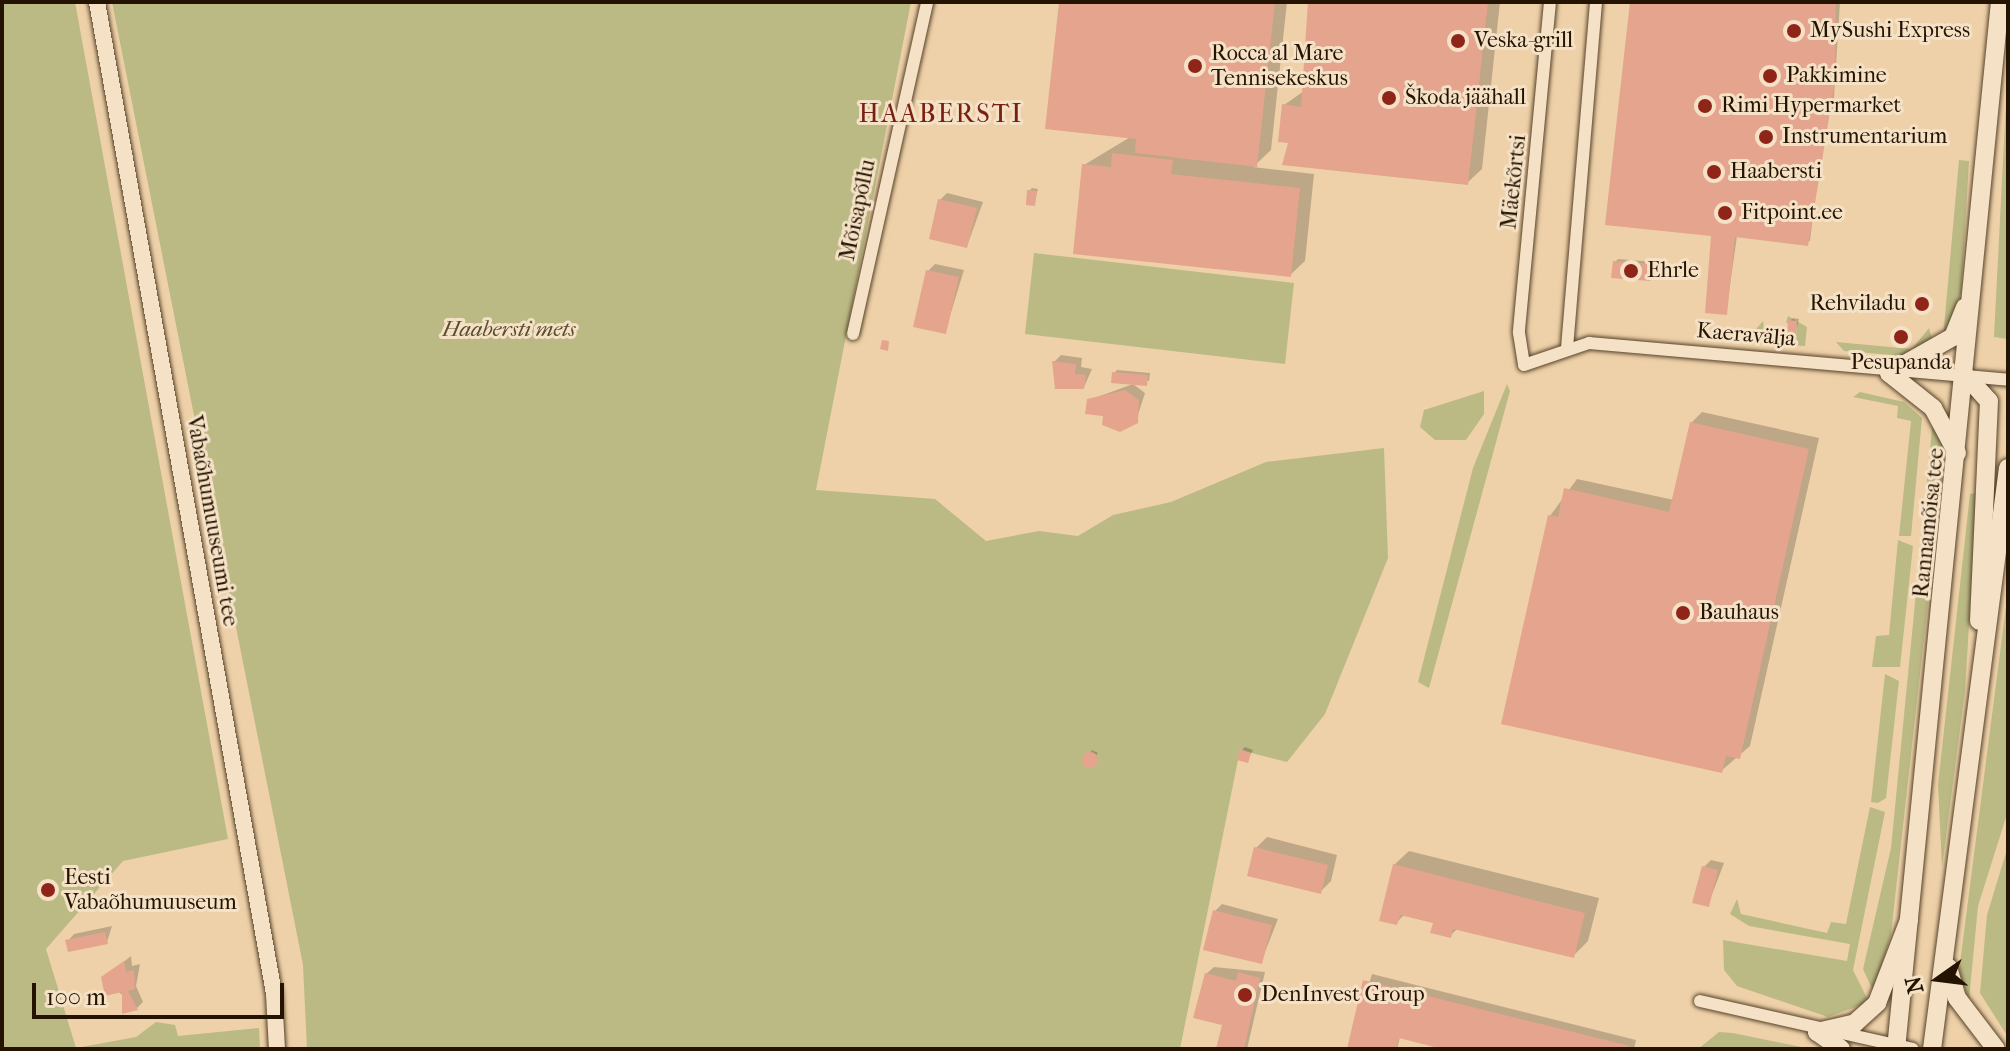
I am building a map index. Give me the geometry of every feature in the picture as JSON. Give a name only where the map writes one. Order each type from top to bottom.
[{"type":"main road","name":"Rannamõisa tee","points":[[1902,1048],[1912,914],[1968,378],[2000,2]]},
{"type":"main road","points":[[1959,461],[1945,424],[1889,373],[1953,337],[1975,278]]},
{"type":"main road","points":[[1968,378],[1989,401],[1978,562],[1980,688]]},
{"type":"main road","points":[[1932,1049],[2008,468]]},
{"type":"main road","points":[[1817,1032],[1855,1023],[1877,1003],[1912,914]]},
{"type":"main road","points":[[1945,956],[1957,998],[1996,1049]]},
{"type":"main road","points":[[1817,1032],[1841,1049]]},
{"type":"street","name":"Vabaõhumuuseumi tee","points":[[97,2],[274,994],[277,1049]]},
{"type":"street","name":"Mõisapõllu","points":[[853,334],[927,2]]},
{"type":"street","name":"Mäekõrtsi","points":[[1524,365],[1519,333],[1550,2]]},
{"type":"street","points":[[1567,348],[1596,2]]},
{"type":"street","name":"Kaeravälja","points":[[1524,365],[1589,343],[1728,353],[1889,373],[2008,380]]},
{"type":"street","points":[[1700,1001],[1817,1032],[1902,1048]]},
{"type":"green space","points":[[2,2],[75,2],[228,839],[123,861],[46,949],[76,1048],[136,1037],[156,1022],[175,1025],[178,1036],[259,1028],[260,1049],[2,1049]]},
{"type":"green space","name":"Haabersti mets","points":[[112,2],[911,2],[816,490],[935,499],[986,541],[1039,531],[1078,536],[1113,515],[1171,502],[1266,462],[1384,448],[1388,558],[1325,714],[1287,762],[1240,750],[1180,1049],[307,1049],[303,965]]},
{"type":"green space","points":[[2008,63],[2008,335],[2007,339],[1994,337]]},
{"type":"green space","points":[[1959,160],[1969,161],[1961,294],[1943,338]]},
{"type":"green space","points":[[1034,253],[1294,283],[1285,364],[1025,334]]},
{"type":"green space","points":[[1788,316],[1807,327],[1805,346],[1744,343],[1763,321],[1765,335],[1796,336],[1797,322],[1786,323]]},
{"type":"green space","points":[[1929,328],[1934,345],[1905,356],[1844,351],[1836,342],[1912,349]]},
{"type":"green space","points":[[1507,384],[1510,391],[1429,688],[1418,682],[1473,468]]},
{"type":"green space","points":[[1484,391],[1484,414],[1466,440],[1435,440],[1420,427],[1424,410]]},
{"type":"green space","points":[[1860,392],[1904,402],[1922,418],[1911,536],[1899,536],[1911,421],[1897,418],[1898,406],[1853,397]]},
{"type":"green space","points":[[1933,419],[1945,449],[1891,934],[1874,993],[1863,969],[1891,848]]},
{"type":"green space","points":[[1977,493],[1965,691],[1942,867],[1938,785],[1970,494]]},
{"type":"green space","points":[[1898,540],[1913,546],[1900,667],[1872,667],[1876,636],[1889,635]]},
{"type":"green space","points":[[2008,591],[2008,811],[1978,906],[1969,1000],[1959,971]]},
{"type":"green space","points":[[1885,674],[1899,681],[1886,798],[1878,803],[1871,802]]},
{"type":"green space","points":[[1870,807],[1885,812],[1853,970],[1869,1002],[1828,1017],[1737,986],[1724,970],[1723,940],[1847,961],[1850,944],[1749,926],[1730,914],[1737,899],[1741,914],[1827,933],[1831,922],[1846,924]]},
{"type":"green space","points":[[2008,846],[2008,1037],[1980,993],[1987,915]]},
{"type":"green space","points":[[1719,1032],[1733,1033],[1811,1049],[1698,1049]]},
{"type":"building","points":[[1059,2],[1275,2],[1257,167],[1135,153],[1136,139],[1045,129]]},
{"type":"building","name":"Škoda jäähall","points":[[1308,2],[1488,2],[1468,185],[1282,165],[1288,143],[1278,142],[1282,104],[1301,107]]},
{"type":"building","name":"Haabersti","points":[[1630,2],[1836,2],[1835,81],[1808,246],[1735,237],[1727,315],[1705,313],[1711,236],[1605,225]]},
{"type":"building","points":[[1112,153],[1173,160],[1171,174],[1300,188],[1291,277],[1073,254],[1082,164],[1111,167]]},
{"type":"building","points":[[1027,190],[1037,191],[1035,206],[1026,205]]},
{"type":"building","points":[[938,199],[977,208],[967,248],[929,239]]},
{"type":"building","name":"Ehrle","points":[[1613,261],[1652,264],[1650,281],[1611,278]]},
{"type":"building","points":[[926,270],[959,277],[946,334],[913,327]]},
{"type":"building","points":[[1788,320],[1797,321],[1796,336],[1787,336]]},
{"type":"building","points":[[882,340],[889,341],[888,351],[880,349]]},
{"type":"building","points":[[1052,361],[1076,364],[1075,374],[1086,375],[1084,389],[1055,389]]},
{"type":"building","points":[[1112,372],[1148,375],[1147,386],[1111,383]]},
{"type":"building","points":[[1125,390],[1139,400],[1138,423],[1120,432],[1102,425],[1103,416],[1085,414],[1087,399]]},
{"type":"building","points":[[1690,422],[1809,449],[1740,759],[1726,756],[1722,773],[1501,724],[1548,515],[1558,517],[1564,488],[1669,512]]},
{"type":"building","points":[[1240,749],[1251,753],[1248,763],[1237,760]]},
{"type":"building","points":[[1090,752],[1098,760],[1090,768],[1082,760]]},
{"type":"building","points":[[1254,847],[1328,865],[1321,894],[1247,876]]},
{"type":"building","points":[[1393,864],[1585,913],[1574,958],[1453,929],[1451,938],[1430,933],[1433,923],[1400,915],[1397,925],[1379,921]]},
{"type":"building","points":[[1702,866],[1718,870],[1709,907],[1692,903]]},
{"type":"building","points":[[1213,910],[1272,925],[1262,964],[1203,950]]},
{"type":"building","points":[[105,932],[108,944],[68,952],[65,940]]},
{"type":"building","points":[[124,961],[126,972],[134,970],[135,989],[128,991],[138,1010],[122,1014],[122,992],[105,996],[101,977]]},
{"type":"building","points":[[1238,972],[1260,978],[1244,1049],[1216,1049],[1222,1025],[1193,1018],[1205,973],[1236,981]]},
{"type":"building","points":[[1363,980],[1630,1046],[1629,1049],[1442,1049],[1399,1038],[1396,1049],[1347,1049]]},
{"type":"place","name":"MySushi Express","points":[[1794,31]]},
{"type":"place","name":"Veska-grill","points":[[1458,41]]},
{"type":"place","name":"Rocca al Mare Tennisekeskus","points":[[1195,66]]},
{"type":"place","name":"Pakkimine","points":[[1770,76]]},
{"type":"place","name":"Škoda jäähall","points":[[1389,98]]},
{"type":"place","name":"Rimi Hypermarket","points":[[1705,106]]},
{"type":"place","name":"Instrumentarium","points":[[1766,137]]},
{"type":"place","name":"Haabersti","points":[[1714,172]]},
{"type":"place","name":"Fitpoint.ee","points":[[1725,213]]},
{"type":"place","name":"Ehrle","points":[[1631,271]]},
{"type":"place","name":"Rehviladu","points":[[1922,304]]},
{"type":"place","name":"Pesupanda","points":[[1901,337]]},
{"type":"place","name":"Bauhaus","points":[[1683,613]]},
{"type":"place","name":"Eesti Vabaõhumuuseum","points":[[48,890]]},
{"type":"place","name":"DenInvest Group","points":[[1245,995]]},
{"type":"district","name":"HAABERSTI","points":[[941,114]]}]
